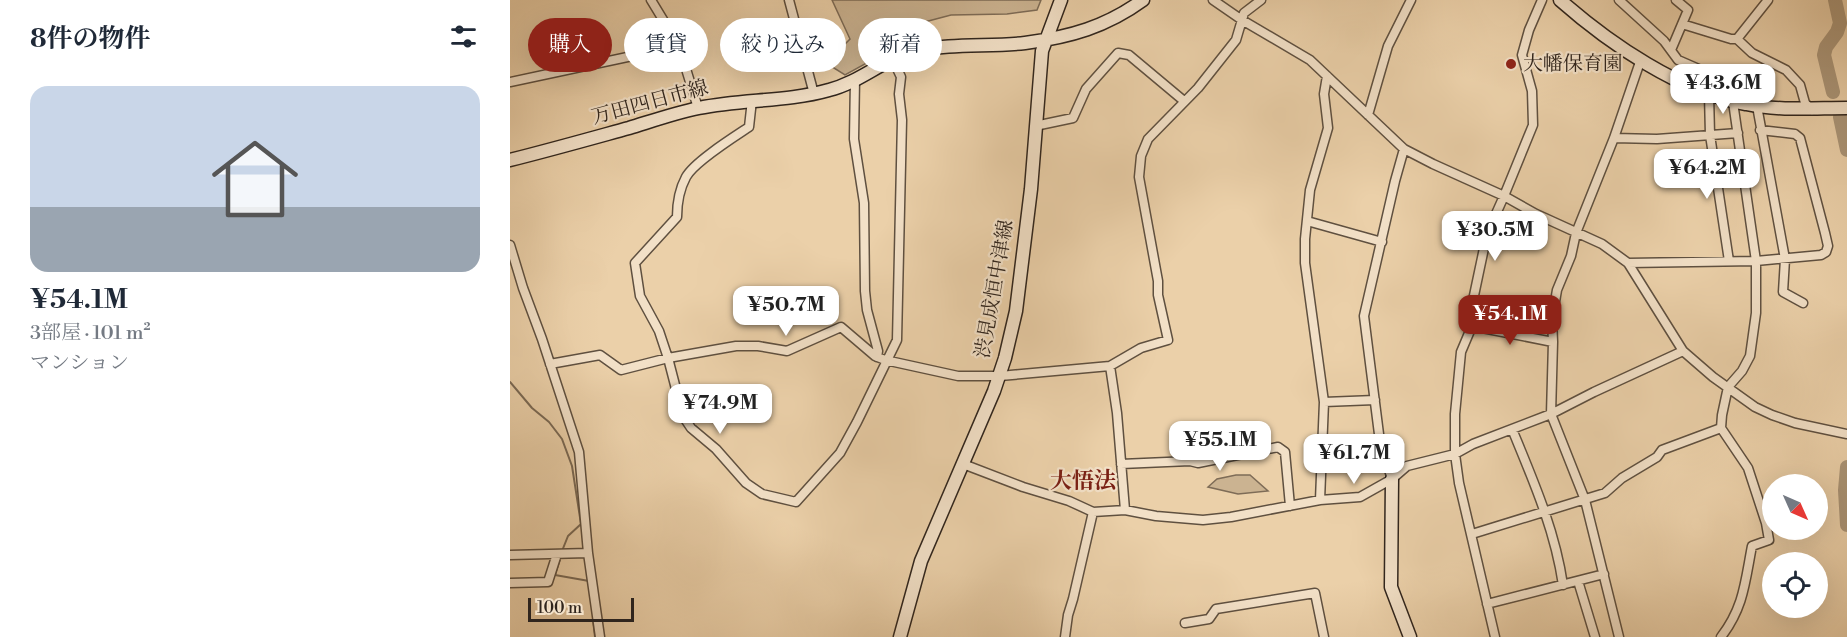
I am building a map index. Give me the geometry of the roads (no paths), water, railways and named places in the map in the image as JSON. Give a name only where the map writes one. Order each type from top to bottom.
[{"type":"main road","name":"渋見成恒中津線","points":[[900,637],[921,561],[1000,376],[1016,311],[1031,189],[1042,51],[1061,0]]},
{"type":"main road","name":"万田四日市線","points":[[942,47],[1025,43],[1085,32],[1114,19],[1143,0]]},
{"type":"main road","points":[[1560,0],[1610,39],[1641,59],[1709,94],[1733,102],[1756,106],[1847,108]]},
{"type":"main road","name":"万田四日市線","points":[[510,160],[698,108],[832,90],[867,72]]},
{"type":"main road","points":[[1392,479],[1391,587],[1410,637]]},
{"type":"street","points":[[651,0],[662,18]]},
{"type":"street","points":[[789,0],[814,94]]},
{"type":"street","points":[[1213,0],[1310,60],[1404,149],[1602,244],[1628,263],[1683,351],[1755,407],[1795,423],[1847,434]]},
{"type":"street","points":[[550,364],[600,355],[621,370],[668,358],[736,346],[758,346],[787,351],[841,327],[881,358],[958,376],[1000,376],[1110,366],[1141,348],[1168,340],[1158,295],[1158,281],[1139,177],[1141,156],[1148,140],[1198,88],[1236,40],[1246,10],[1261,0]]},
{"type":"street","points":[[1368,115],[1388,46],[1411,0]]},
{"type":"street","points":[[1495,637],[1459,483],[1455,454],[1455,414],[1461,352],[1472,326],[1472,305],[1487,234],[1533,125],[1532,91],[1522,56],[1529,30],[1542,0]]},
{"type":"street","points":[[1619,0],[1664,41],[1678,60],[1710,74],[1712,78],[1709,94],[1710,135],[1729,261]]},
{"type":"street","points":[[1671,50],[1688,10],[1676,0]]},
{"type":"street","points":[[1737,39],[1768,0]]},
{"type":"street","points":[[1682,24],[1737,39],[1752,53],[1786,70],[1800,85],[1809,108],[1817,113],[1847,112]]},
{"type":"street","points":[[1035,126],[1073,118],[1086,89],[1118,53],[1129,55],[1184,101]]},
{"type":"street","points":[[510,82],[624,58]]},
{"type":"street","points":[[1619,637],[1585,500],[1551,414],[1552,319],[1555,298],[1571,256],[1576,233],[1614,138],[1641,59]]},
{"type":"street","points":[[688,72],[698,108]]},
{"type":"street","points":[[752,100],[749,127],[687,174],[677,199],[677,217],[635,263],[640,296],[659,331],[683,416],[691,428],[716,449],[746,483],[762,494],[793,501],[812,487],[840,453],[857,422],[881,358],[897,340],[901,77],[899,72]]},
{"type":"street","points":[[1320,501],[1324,402],[1305,263],[1310,190],[1328,128],[1324,93],[1327,76]]},
{"type":"street","points":[[855,79],[854,139],[864,203],[865,291],[867,310],[881,358]]},
{"type":"street","points":[[1722,637],[1740,607],[1752,546],[1769,540],[1766,523],[1748,468],[1721,428],[1728,387],[1742,371],[1750,356],[1756,313],[1756,261],[1733,102]]},
{"type":"street","points":[[1756,106],[1785,259],[1784,292],[1803,303]]},
{"type":"street","points":[[1628,263],[1756,261],[1821,255],[1826,252],[1828,246],[1800,138],[1795,134],[1760,130]]},
{"type":"street","points":[[1614,138],[1657,139],[1738,133]]},
{"type":"street","points":[[1392,479],[1380,442],[1364,316],[1404,149]]},
{"type":"street","points":[[1307,221],[1382,242]]},
{"type":"street","points":[[510,245],[579,452],[588,553],[600,637]]},
{"type":"street","points":[[1472,326],[1553,342]]},
{"type":"street","points":[[963,464],[1023,487],[1069,501],[1093,512],[1125,510],[1156,516],[1203,520],[1231,518],[1320,501],[1360,497],[1392,479],[1407,466],[1455,454],[1551,414],[1683,351]]},
{"type":"street","points":[[1110,366],[1117,413],[1125,510]]},
{"type":"street","points":[[1324,402],[1375,400]]},
{"type":"street","points":[[1472,534],[1605,493],[1622,478],[1657,457],[1662,450],[1721,428]]},
{"type":"street","points":[[1512,429],[1545,512],[1563,585]]},
{"type":"street","points":[[1121,464],[1198,463],[1278,447],[1285,452],[1290,506]]},
{"type":"street","points":[[1065,637],[1068,615],[1093,512]]},
{"type":"street","points":[[510,555],[588,553]]},
{"type":"street","points":[[510,584],[548,582],[557,554]]},
{"type":"street","points":[[1487,604],[1604,574]]},
{"type":"street","points":[[1578,581],[1595,637]]},
{"type":"street","points":[[1185,623],[1209,619],[1216,609],[1315,594],[1324,637]]},
{"type":"waterway","points":[[1833,92],[1824,55],[1840,23],[1835,0]]},
{"type":"waterway","points":[[1840,117],[1847,150]]},
{"type":"waterway","points":[[510,382],[532,408],[549,422],[562,439],[572,466],[581,524],[568,536],[562,551]]},
{"type":"waterway","points":[[1847,467],[1845,490],[1847,525]]},
{"type":"waterway","points":[[561,556],[555,575],[589,581]]},
{"type":"waterway","points":[[593,620],[595,637]]},
{"type":"place","name":"大幡保育園","points":[[1511,64]]},
{"type":"district","name":"大悟法","points":[[1083,481]]}]
